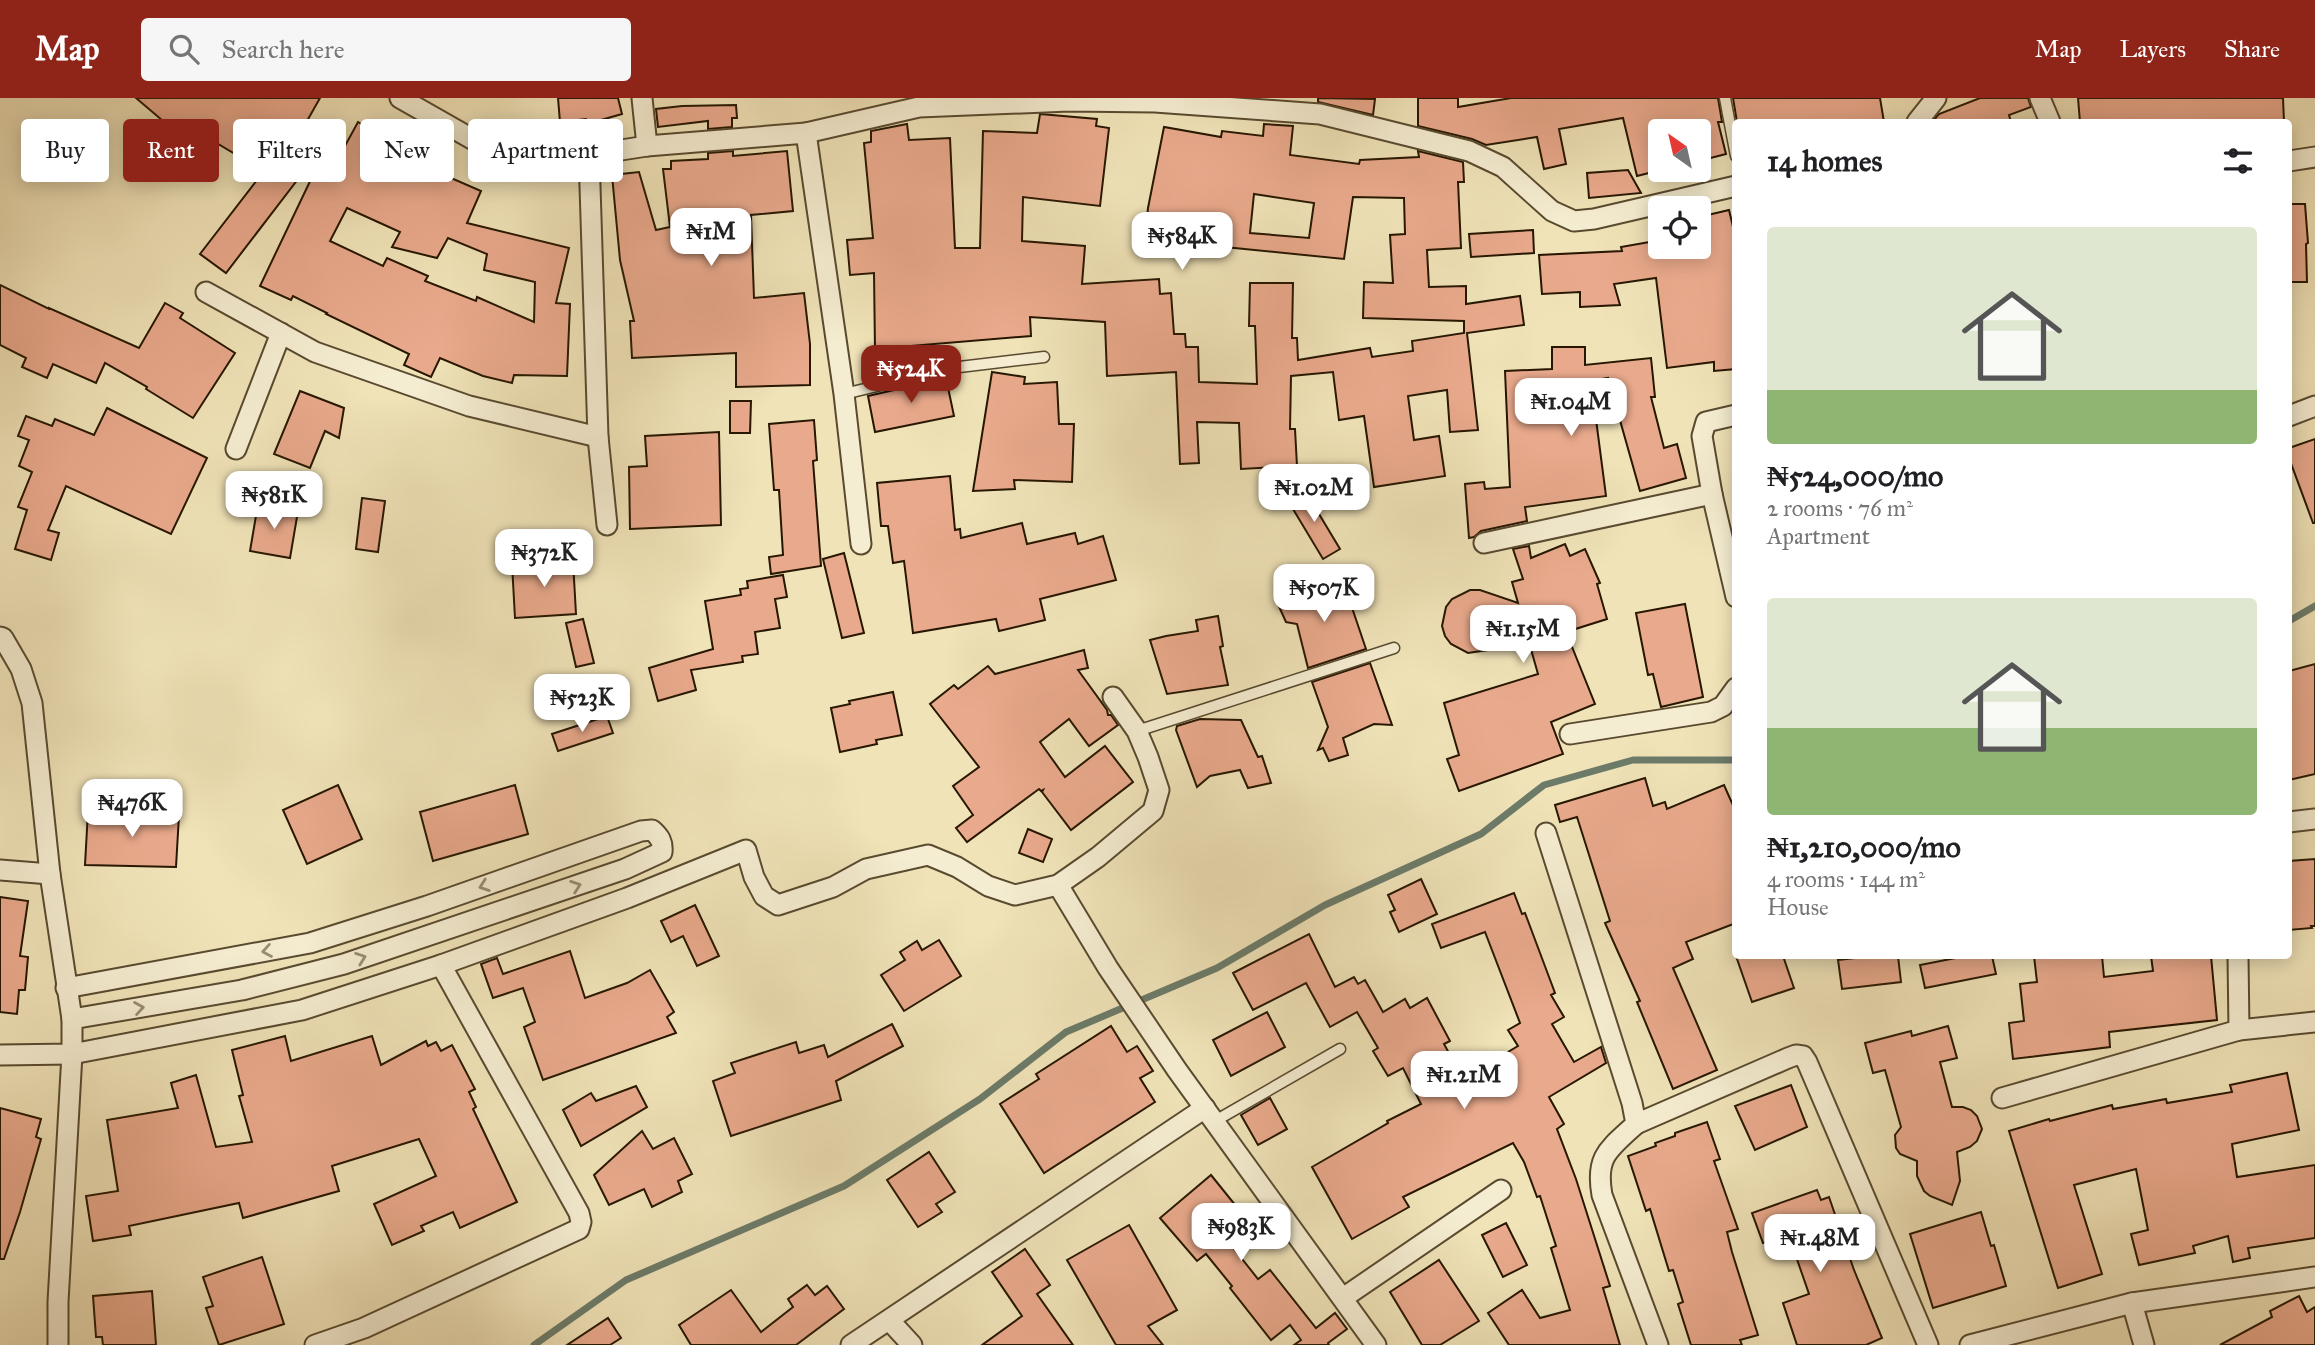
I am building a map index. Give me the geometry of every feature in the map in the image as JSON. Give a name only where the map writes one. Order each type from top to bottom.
[{"type":"street","points":[[400,98],[468,137]]},
{"type":"street","points":[[642,98],[647,146]]},
{"type":"street","points":[[1919,119],[1936,98]]},
{"type":"street","points":[[2040,98],[2049,119]]},
{"type":"street","points":[[623,150],[806,132],[919,102],[1155,102],[1320,114],[1469,151],[1503,167],[1552,211],[1574,221],[1594,219],[1732,187]]},
{"type":"street","points":[[806,132],[844,394],[861,544]]},
{"type":"street","points":[[2292,161],[2315,157]]},
{"type":"street","points":[[590,182],[598,437],[607,525]]},
{"type":"street","points":[[206,292],[315,352],[469,406],[598,437]]},
{"type":"street","points":[[236,449],[281,333]]},
{"type":"street","points":[[2292,415],[2315,406]]},
{"type":"street","points":[[1732,416],[1706,422],[1702,436],[1732,580]]},
{"type":"street","points":[[1484,543],[1712,494]]},
{"type":"street","points":[[0,637],[21,669],[32,703],[50,874],[72,1019],[58,1345]]},
{"type":"street","points":[[1570,734],[1711,712],[1723,706],[1732,694]]},
{"type":"street","points":[[0,1055],[72,1054],[302,1010],[442,965],[627,898],[746,850],[754,877],[764,896],[778,905],[833,887],[866,869],[928,855],[957,867],[988,886],[1015,895],[1058,885],[1098,857],[1153,811],[1158,790],[1149,757],[1137,731],[1113,696]]},
{"type":"street","points":[[2292,822],[2315,819]]},
{"type":"street","points":[[66,988],[310,943],[427,906],[641,831],[652,830],[663,845],[662,852],[625,869],[344,964],[242,990],[72,1019]]},
{"type":"street","points":[[1546,833],[1628,1090],[1636,1124]]},
{"type":"street","points":[[0,870],[50,874]]},
{"type":"street","points":[[1058,885],[1108,968],[1376,1345]]},
{"type":"street","points":[[2238,959],[2239,1030]]},
{"type":"street","points":[[315,1345],[364,1328],[579,1230],[579,1213],[442,965]]},
{"type":"street","points":[[2002,1098],[2239,1030],[2315,1022]]},
{"type":"street","points":[[1658,1345],[1602,1195],[1598,1175],[1602,1160],[1636,1124],[1796,1055],[1802,1056],[1807,1062],[1928,1345]]},
{"type":"street","points":[[851,1345],[1210,1115]]},
{"type":"street","points":[[1343,1298],[1501,1190]]},
{"type":"street","points":[[1970,1345],[2132,1303],[2315,1277]]},
{"type":"street","points":[[2132,1303],[2144,1345]]},
{"type":"street","points":[[889,1320],[912,1345]]},
{"type":"lane","points":[[1725,98],[1732,135]]},
{"type":"lane","points":[[844,394],[951,368],[1044,357]]},
{"type":"lane","points":[[1137,731],[1394,648]]},
{"type":"lane","points":[[1210,1115],[1340,1049]]},
{"type":"building","points":[[136,98],[320,98],[308,119],[233,119],[233,153],[219,144],[219,119],[161,119]]},
{"type":"building","points":[[558,98],[618,98],[622,114],[604,119],[560,119]]},
{"type":"building","points":[[1318,98],[1375,99],[1373,115],[1318,102]]},
{"type":"building","points":[[1418,98],[1458,98],[1458,107],[1511,98],[1718,98],[1722,122],[1718,122],[1726,154],[1712,158],[1712,119],[1648,119],[1648,173],[1637,176],[1623,118],[1559,129],[1566,164],[1544,169],[1537,137],[1486,145],[1418,126]]},
{"type":"building","points":[[1733,98],[1880,98],[1884,119],[1736,119]]},
{"type":"building","points":[[1980,98],[2028,98],[2031,107],[2009,115],[2010,119],[1935,119],[1939,114]]},
{"type":"building","points":[[2078,98],[2283,98],[2284,119],[2080,119]]},
{"type":"building","points":[[736,105],[737,118],[732,118],[732,127],[708,129],[708,121],[658,127],[656,109]]},
{"type":"building","points":[[1040,114],[1097,119],[1096,126],[1109,128],[1100,206],[1023,197],[1022,241],[1085,246],[1082,284],[1159,279],[1160,294],[1171,293],[1174,334],[1185,334],[1186,347],[1198,347],[1199,382],[1257,384],[1255,326],[1249,326],[1250,283],[1293,283],[1292,338],[1297,338],[1298,360],[1370,348],[1372,357],[1413,351],[1412,341],[1464,333],[1464,321],[1363,318],[1364,282],[1393,283],[1390,235],[1405,234],[1404,198],[1353,197],[1344,259],[1145,239],[1148,208],[1164,127],[1221,137],[1222,131],[1263,136],[1264,124],[1293,126],[1290,155],[1359,164],[1360,160],[1419,157],[1418,151],[1463,162],[1464,182],[1458,182],[1461,248],[1427,250],[1429,287],[1466,286],[1466,304],[1520,296],[1524,325],[1467,333],[1478,430],[1450,432],[1447,390],[1408,396],[1414,440],[1439,436],[1445,476],[1374,487],[1364,416],[1339,420],[1333,372],[1291,376],[1290,429],[1295,429],[1297,466],[1241,469],[1239,423],[1197,422],[1199,463],[1180,464],[1176,372],[1107,376],[1105,322],[1030,317],[1031,336],[875,349],[874,273],[850,275],[847,240],[873,238],[864,143],[871,142],[871,131],[907,124],[909,140],[950,138],[955,248],[980,248],[983,131],[1037,133]],"holes":[[[1254,194],[1314,203],[1309,238],[1250,233]]]},
{"type":"building","points":[[358,122],[360,182],[454,182],[454,179],[481,191],[467,223],[569,248],[556,303],[570,304],[567,376],[514,375],[512,383],[483,376],[440,358],[431,377],[404,365],[409,354],[293,296],[291,300],[260,286],[310,182],[346,182],[346,144]],"holes":[[[347,208],[400,232],[392,247],[437,258],[448,238],[487,254],[484,270],[535,282],[534,322],[477,297],[476,301],[425,281],[428,276],[387,258],[383,266],[330,241]]]},
{"type":"building","points":[[733,151],[733,156],[787,151],[793,211],[751,215],[754,298],[804,293],[810,344],[810,385],[736,387],[736,353],[632,358],[630,321],[634,321],[620,260],[613,182],[623,182],[623,174],[639,172],[656,230],[670,227],[663,169],[671,169],[671,161],[708,159],[708,153]]},
{"type":"building","points":[[1628,170],[1641,193],[1589,198],[1587,173]]},
{"type":"building","points":[[256,182],[296,182],[226,273],[200,254]]},
{"type":"building","points":[[2292,204],[2305,204],[2307,282],[2292,282]]},
{"type":"building","points":[[1729,210],[1732,222],[1732,369],[1714,371],[1714,362],[1667,368],[1656,278],[1614,284],[1620,305],[1580,307],[1580,292],[1542,294],[1539,255],[1622,251],[1621,247],[1648,242],[1648,259],[1711,259],[1711,214]]},
{"type":"building","points":[[1533,230],[1534,253],[1471,257],[1469,234]]},
{"type":"building","points":[[0,285],[139,348],[165,303],[183,313],[180,318],[235,353],[193,418],[105,363],[96,383],[53,364],[47,378],[22,367],[26,358],[0,345]]},
{"type":"building","points":[[1552,347],[1585,347],[1585,365],[1651,358],[1655,397],[1651,397],[1664,448],[1677,444],[1686,478],[1640,491],[1608,378],[1591,381],[1606,496],[1525,507],[1527,521],[1481,531],[1469,538],[1465,484],[1484,482],[1485,489],[1510,487],[1505,371],[1552,369]]},
{"type":"building","points":[[992,372],[1025,377],[1024,384],[1057,382],[1059,424],[1074,424],[1072,482],[1014,480],[1015,489],[973,491]]},
{"type":"building","points":[[946,378],[954,416],[875,432],[868,396]]},
{"type":"building","points":[[300,391],[344,408],[339,438],[325,431],[310,468],[274,454]]},
{"type":"building","points":[[730,401],[751,401],[750,433],[730,433]]},
{"type":"building","points":[[107,408],[207,458],[171,534],[66,486],[48,530],[59,533],[51,560],[15,549],[27,510],[18,507],[32,472],[19,466],[29,440],[18,436],[26,416],[52,426],[55,419],[94,435]]},
{"type":"building","points":[[814,420],[817,460],[813,461],[821,566],[771,574],[769,557],[783,555],[779,490],[774,490],[769,424]]},
{"type":"building","points":[[719,432],[721,525],[630,529],[629,467],[647,466],[645,436]]},
{"type":"building","points":[[2315,439],[2315,523],[2292,466],[2292,447]]},
{"type":"building","points":[[950,476],[955,530],[960,529],[961,538],[1022,523],[1027,544],[1075,533],[1078,544],[1103,536],[1116,580],[1040,599],[1045,620],[999,631],[996,619],[913,633],[904,561],[893,563],[888,526],[881,526],[877,483]]},
{"type":"building","points":[[1304,489],[1340,549],[1323,559],[1287,499]]},
{"type":"building","points":[[362,498],[385,501],[378,552],[356,549]]},
{"type":"building","points":[[258,504],[298,511],[290,558],[250,551]]},
{"type":"building","points":[[1565,544],[1570,556],[1585,549],[1600,583],[1597,584],[1607,619],[1566,632],[1595,704],[1551,722],[1563,754],[1459,791],[1447,759],[1459,755],[1444,703],[1538,674],[1521,614],[1496,645],[1488,650],[1468,653],[1451,644],[1445,636],[1442,626],[1446,607],[1452,599],[1470,590],[1480,590],[1518,603],[1512,582],[1523,579],[1513,549],[1529,546],[1531,558]]},
{"type":"building","points":[[844,553],[864,633],[842,638],[823,559]]},
{"type":"building","points":[[573,561],[576,614],[515,618],[512,564]]},
{"type":"building","points":[[783,575],[787,597],[775,599],[780,628],[755,632],[758,654],[742,656],[743,662],[691,670],[696,690],[658,701],[649,668],[713,649],[705,601],[741,595],[740,589],[748,588],[747,581]]},
{"type":"building","points":[[1328,586],[1345,587],[1366,649],[1308,668],[1297,624],[1286,622],[1276,600],[1295,590],[1300,601]]},
{"type":"building","points":[[1685,604],[1703,697],[1661,707],[1653,674],[1648,675],[1636,613]]},
{"type":"building","points":[[1218,616],[1223,646],[1220,647],[1228,685],[1167,694],[1150,640],[1198,631],[1196,620]]},
{"type":"building","points":[[583,619],[594,663],[576,667],[566,623]]},
{"type":"building","points":[[1084,650],[1088,668],[1078,670],[1108,715],[1111,715],[1118,725],[1089,746],[1069,719],[1040,742],[1065,777],[1105,746],[1133,782],[1071,830],[1043,790],[1039,789],[967,842],[956,828],[973,815],[953,786],[979,767],[930,704],[954,685],[958,689],[988,666],[995,674]]},
{"type":"building","points":[[1370,663],[1392,725],[1374,724],[1343,738],[1348,755],[1329,761],[1323,748],[1318,750],[1328,727],[1312,682]]},
{"type":"building","points":[[2315,664],[2315,774],[2292,779],[2292,670]]},
{"type":"building","points":[[893,692],[902,735],[840,752],[831,708],[850,704],[849,701]]},
{"type":"building","points":[[607,716],[613,733],[558,751],[552,734]]},
{"type":"building","points":[[1200,719],[1241,720],[1258,757],[1262,756],[1271,783],[1248,788],[1240,770],[1210,776],[1197,787],[1176,730],[1177,726]]},
{"type":"building","points":[[1645,778],[1653,806],[1665,802],[1667,809],[1724,785],[1732,803],[1732,925],[1686,942],[1693,959],[1673,968],[1717,1070],[1673,1089],[1637,1002],[1640,1001],[1605,923],[1610,921],[1577,817],[1560,822],[1555,805]]},
{"type":"building","points":[[338,785],[362,839],[307,864],[283,810]]},
{"type":"building","points":[[515,785],[528,834],[433,861],[420,812]]},
{"type":"building","points":[[88,811],[179,815],[176,867],[85,865]]},
{"type":"building","points":[[1028,829],[1052,839],[1043,862],[1019,853]]},
{"type":"building","points":[[2315,859],[2315,926],[2311,926],[2312,928],[2292,930],[2292,861]]},
{"type":"building","points":[[1421,879],[1437,914],[1399,932],[1390,912],[1395,910],[1388,895]]},
{"type":"building","points":[[1514,893],[1522,914],[1525,913],[1555,993],[1551,995],[1564,1017],[1552,1024],[1574,1062],[1601,1047],[1606,1063],[1549,1097],[1564,1124],[1557,1129],[1610,1286],[1603,1288],[1620,1345],[1509,1345],[1488,1313],[1522,1290],[1540,1318],[1570,1310],[1551,1248],[1556,1246],[1540,1196],[1537,1197],[1524,1162],[1513,1143],[1403,1197],[1409,1207],[1352,1239],[1312,1167],[1388,1123],[1387,1121],[1421,1104],[1403,1068],[1388,1076],[1373,1051],[1378,1048],[1357,1012],[1330,1027],[1306,983],[1253,1010],[1233,973],[1309,934],[1335,987],[1354,977],[1358,984],[1365,980],[1383,1012],[1405,999],[1410,1008],[1427,998],[1450,1041],[1444,1044],[1469,1090],[1503,1071],[1496,1059],[1518,1046],[1508,1030],[1520,1023],[1485,932],[1441,948],[1432,924]]},
{"type":"building","points":[[0,897],[28,901],[20,956],[28,957],[25,990],[19,990],[17,1014],[0,1012]]},
{"type":"building","points":[[695,905],[719,956],[697,966],[683,936],[671,942],[661,921]]},
{"type":"building","points":[[939,940],[961,976],[904,1011],[881,975],[905,960],[900,952],[917,941],[922,950]]},
{"type":"building","points":[[570,951],[585,998],[627,983],[650,970],[674,1012],[667,1017],[676,1033],[543,1080],[524,1027],[535,1022],[523,988],[493,998],[481,964],[497,958],[503,974]]},
{"type":"building","points":[[1737,959],[1784,959],[1794,988],[1752,1002]]},
{"type":"building","points":[[1898,959],[1901,982],[1842,989],[1838,960]]},
{"type":"building","points":[[1951,959],[1993,959],[1996,974],[1925,988],[1920,965]]},
{"type":"building","points":[[2034,959],[2102,959],[2104,977],[2153,971],[2151,959],[2211,959],[2217,1020],[2109,1032],[2110,1047],[2013,1059],[2009,1023],[2024,1021],[2020,984],[2037,982]]},
{"type":"building","points":[[1267,1012],[1285,1047],[1231,1076],[1213,1040]]},
{"type":"building","points":[[892,1024],[903,1046],[836,1081],[841,1100],[731,1136],[713,1081],[735,1073],[731,1063],[796,1042],[799,1053],[824,1045],[828,1057]]},
{"type":"building","points":[[1111,1026],[1127,1052],[1137,1046],[1153,1071],[1140,1078],[1155,1102],[1044,1173],[1000,1104],[1039,1079],[1036,1074]]},
{"type":"building","points":[[1948,1026],[1957,1058],[1940,1062],[1952,1107],[1971,1110],[1977,1116],[1982,1129],[1977,1141],[1957,1152],[1960,1181],[1952,1205],[1924,1191],[1917,1176],[1917,1161],[1900,1154],[1896,1148],[1895,1135],[1901,1127],[1885,1070],[1873,1073],[1865,1043],[1911,1031],[1912,1036]]},
{"type":"building","points":[[285,1036],[291,1061],[372,1036],[381,1065],[426,1041],[428,1046],[436,1042],[441,1051],[452,1045],[475,1089],[469,1092],[476,1107],[473,1109],[517,1202],[460,1228],[453,1212],[421,1226],[424,1231],[392,1245],[374,1204],[436,1176],[419,1139],[332,1166],[339,1191],[243,1218],[239,1203],[129,1226],[131,1235],[93,1241],[86,1196],[118,1191],[107,1120],[178,1108],[171,1083],[196,1075],[216,1147],[252,1142],[239,1096],[243,1095],[232,1050]]},
{"type":"building","points":[[2287,1073],[2299,1130],[2232,1144],[2237,1177],[2315,1165],[2315,1238],[2248,1248],[2250,1258],[2233,1262],[2228,1236],[2193,1246],[2195,1253],[2139,1265],[2131,1234],[2148,1230],[2136,1169],[2074,1185],[2102,1274],[2058,1288],[2009,1131],[2112,1105],[2113,1109],[2166,1099],[2167,1103],[2232,1092],[2230,1085]]},
{"type":"building","points":[[1791,1085],[1807,1127],[1755,1150],[1735,1106]]},
{"type":"building","points":[[636,1086],[647,1107],[581,1146],[563,1110],[591,1093],[596,1101]]},
{"type":"building","points":[[1270,1098],[1287,1129],[1258,1145],[1241,1115]]},
{"type":"building","points":[[0,1108],[41,1119],[36,1137],[41,1139],[4,1259],[0,1259]]},
{"type":"building","points":[[1707,1122],[1720,1159],[1714,1161],[1738,1229],[1727,1232],[1758,1335],[1740,1340],[1742,1345],[1691,1345],[1678,1304],[1683,1302],[1673,1270],[1669,1271],[1650,1209],[1646,1211],[1628,1156],[1656,1146],[1655,1143],[1675,1136],[1675,1133]]},
{"type":"building","points":[[642,1131],[653,1149],[674,1138],[692,1174],[678,1181],[682,1192],[652,1207],[644,1189],[609,1205],[594,1175]]},
{"type":"building","points":[[929,1152],[955,1192],[936,1204],[942,1212],[918,1227],[887,1180]]},
{"type":"building","points":[[1211,1175],[1253,1227],[1231,1245],[1258,1279],[1270,1270],[1316,1328],[1335,1313],[1347,1329],[1328,1343],[1329,1345],[1294,1345],[1301,1340],[1290,1325],[1271,1340],[1206,1254],[1197,1261],[1160,1218]]},
{"type":"building","points":[[1817,1190],[1821,1200],[1829,1197],[1854,1270],[1882,1338],[1866,1345],[1797,1345],[1783,1303],[1809,1294],[1790,1239],[1780,1243],[1778,1238],[1763,1243],[1752,1213]]},
{"type":"building","points":[[1981,1212],[2006,1286],[1933,1308],[1910,1234]]},
{"type":"building","points":[[1506,1223],[1527,1265],[1503,1277],[1482,1235]]},
{"type":"building","points":[[1129,1225],[1177,1310],[1148,1326],[1163,1345],[1116,1345],[1067,1260]]},
{"type":"building","points":[[1025,1249],[1050,1285],[1037,1294],[1073,1345],[982,1345],[1022,1316],[992,1272]]},
{"type":"building","points":[[262,1257],[284,1324],[219,1345],[206,1308],[213,1306],[203,1277]]},
{"type":"building","points":[[1439,1260],[1479,1321],[1440,1345],[1422,1345],[1390,1292]]},
{"type":"building","points":[[807,1285],[815,1295],[827,1286],[844,1309],[796,1345],[691,1345],[679,1325],[731,1290],[761,1332],[793,1307],[788,1299]]},
{"type":"building","points":[[152,1291],[156,1345],[103,1345],[102,1337],[96,1337],[93,1296]]},
{"type":"building","points":[[2299,1296],[2307,1312],[2315,1307],[2315,1345],[2220,1345],[2272,1317],[2270,1311]]},
{"type":"building","points":[[608,1318],[621,1338],[610,1345],[567,1345]]},
{"type":"waterway","points":[[2292,619],[2315,606]]},
{"type":"waterway","points":[[534,1345],[626,1280],[844,1186],[980,1099],[1066,1032],[1217,968],[1325,905],[1481,834],[1544,785],[1633,760],[1732,760]]}]
